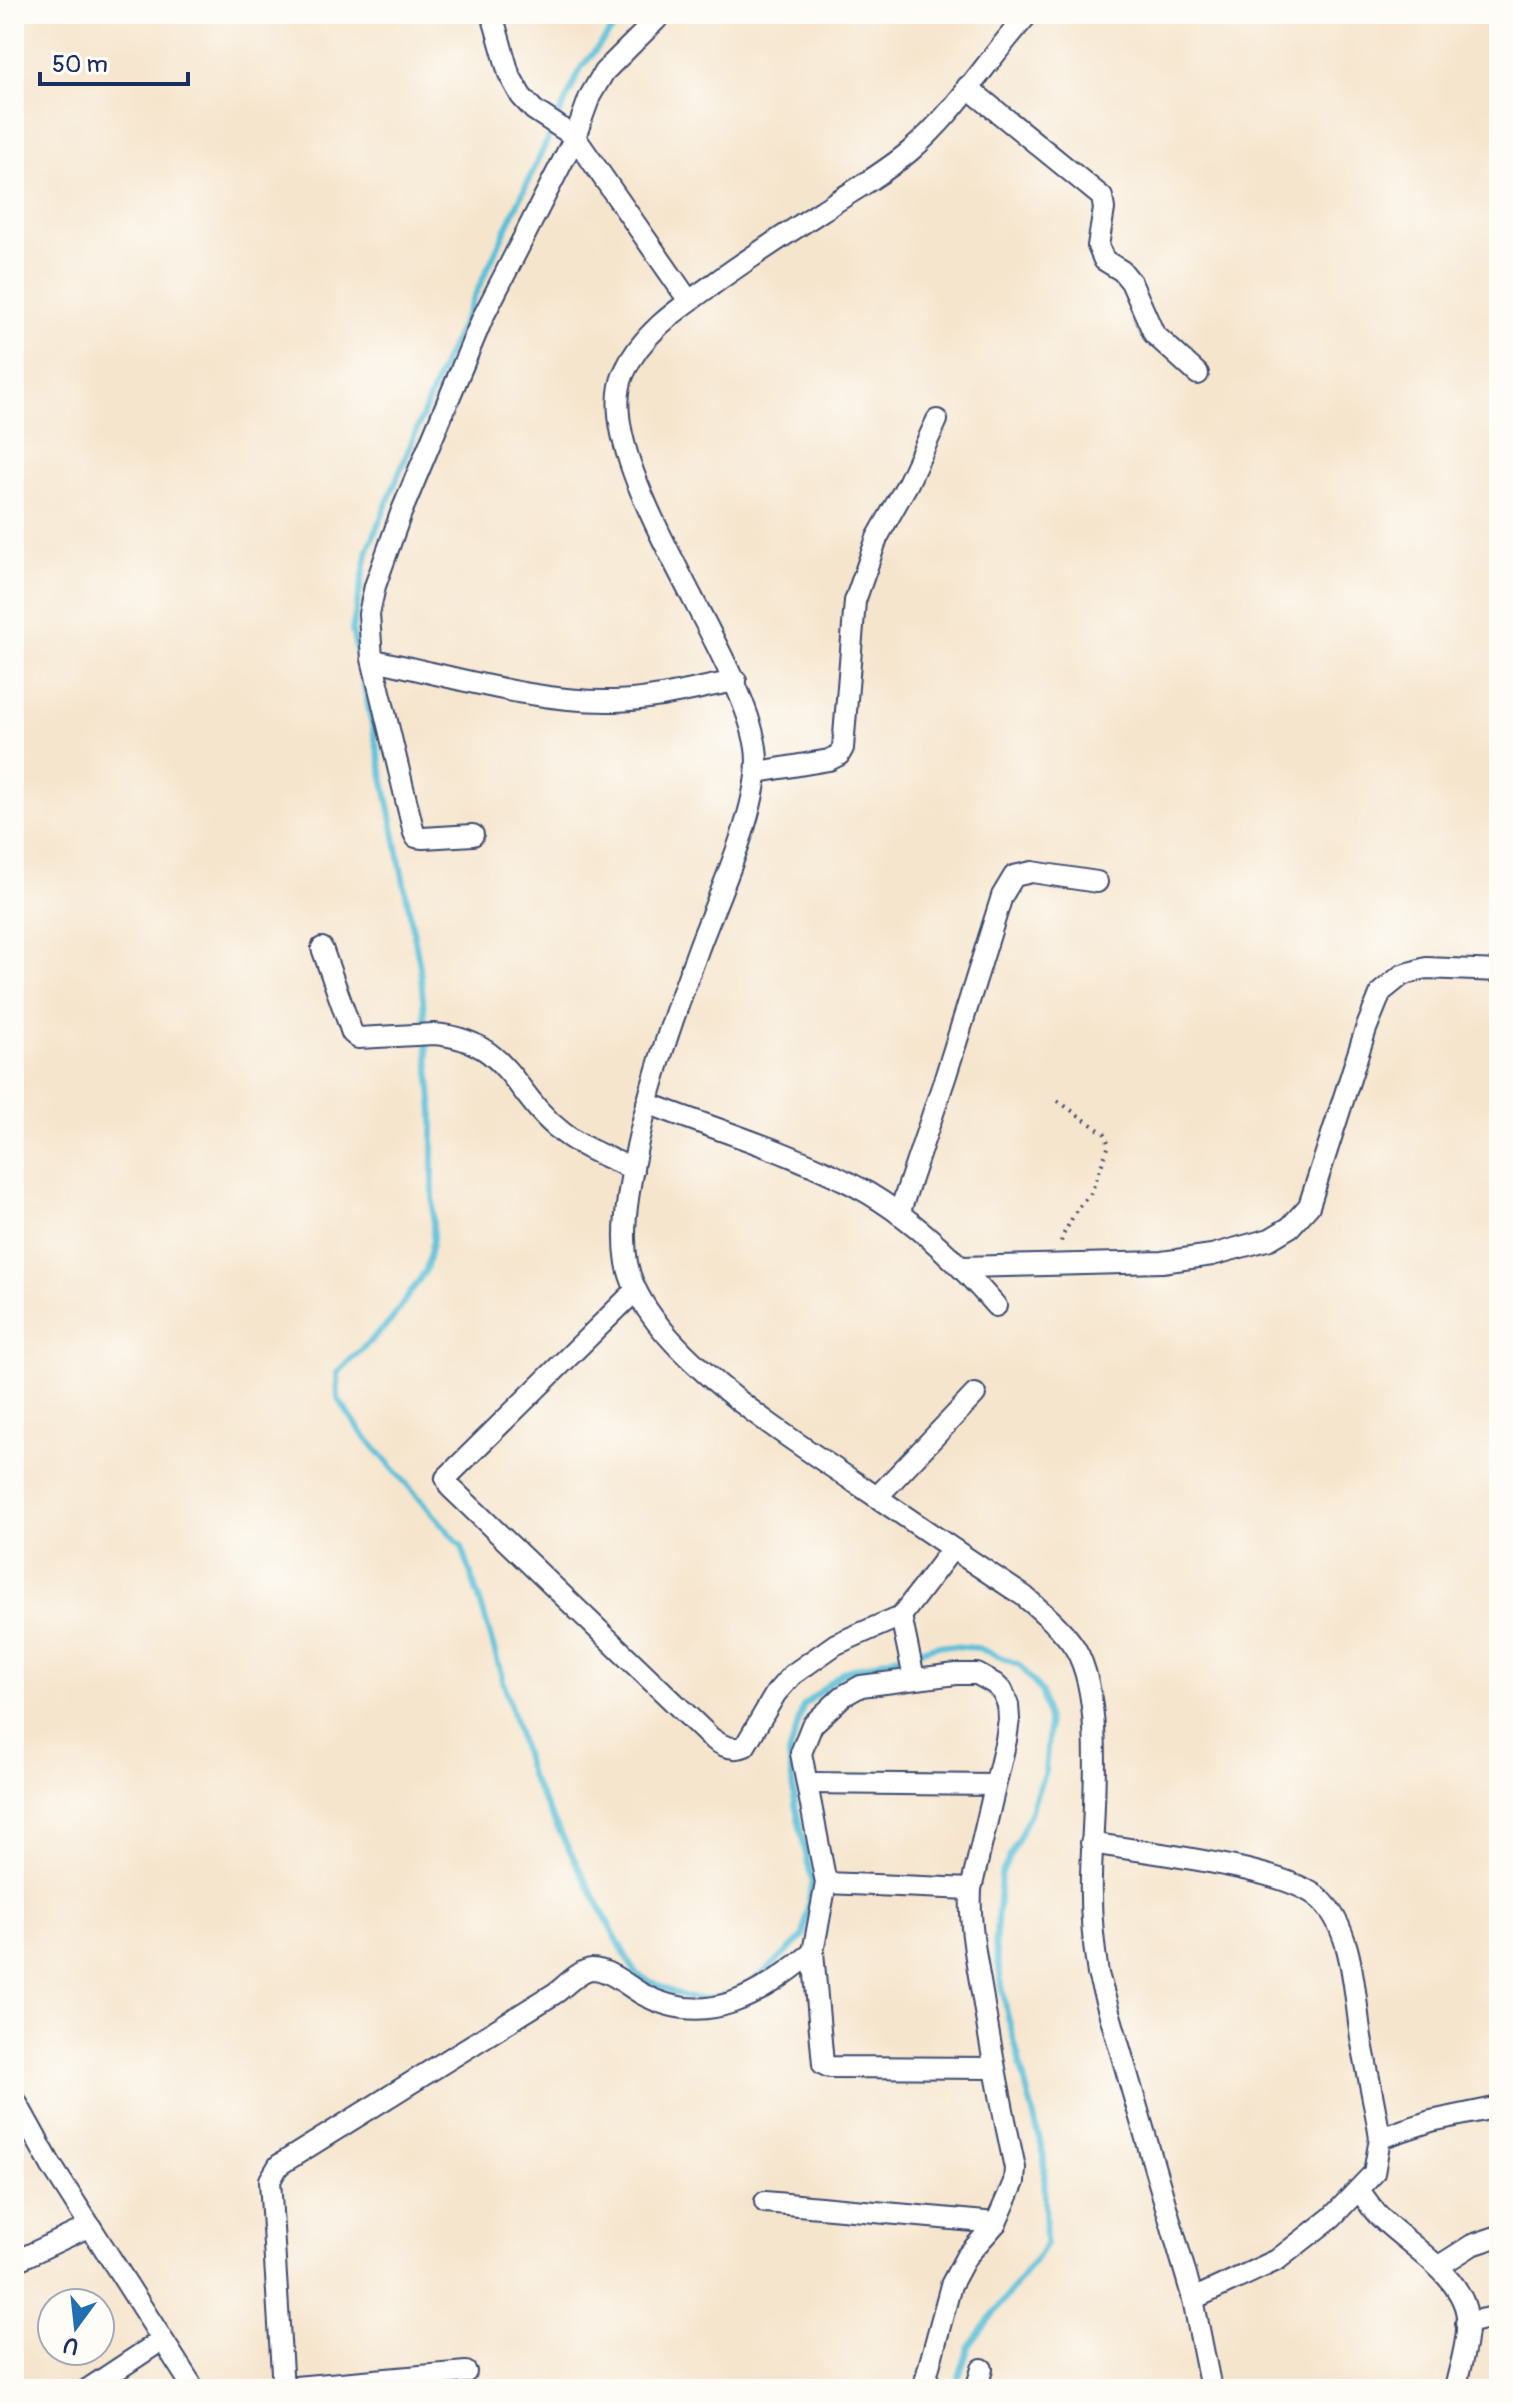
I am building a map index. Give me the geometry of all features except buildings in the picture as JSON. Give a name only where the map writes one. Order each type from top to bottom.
[{"type":"street","points":[[492,14],[509,74],[521,96],[534,110],[571,134],[689,301]]},
{"type":"street","points":[[473,835],[416,837],[374,660],[369,614],[375,586],[401,513],[483,317],[597,81],[662,14]]},
{"type":"street","points":[[1028,14],[950,111],[905,156],[689,301],[654,329],[622,376],[619,420],[623,446],[646,504],[736,681],[756,746],[758,772],[737,845],[669,1030],[647,1103],[633,1169],[624,1244],[635,1291],[649,1313],[725,1388],[754,1413],[1024,1596],[1054,1622],[1075,1649],[1085,1672],[1091,1703],[1091,1923],[1098,1974],[1193,2299],[1211,2389]]},
{"type":"street","points":[[967,87],[1102,197],[1104,209],[1098,246],[1104,260],[1122,271],[1131,282],[1154,334],[1198,374]]},
{"type":"street","points":[[758,772],[829,760],[839,755],[843,748],[855,601],[877,538],[908,483],[937,420]]},
{"type":"street","points":[[374,660],[550,697],[586,701],[619,701],[736,681]]},
{"type":"street","points":[[899,1214],[1002,896],[1014,876],[1032,872],[1097,882]]},
{"type":"street","points":[[322,948],[352,1033],[358,1038],[434,1034],[474,1045],[497,1058],[516,1078],[540,1112],[563,1134],[633,1169]]},
{"type":"street","points":[[962,1267],[1162,1262],[1212,1255],[1270,1239],[1290,1227],[1309,1206],[1366,1029],[1381,992],[1402,975],[1426,968],[1499,971]]},
{"type":"street","points":[[647,1103],[834,1176],[868,1193],[899,1214],[962,1267],[996,1306]]},
{"type":"street","points":[[635,1291],[446,1478],[450,1487],[710,1737],[729,1748],[745,1746],[776,1693],[792,1675],[848,1638],[903,1620],[952,1549]]},
{"type":"street","points":[[877,1497],[975,1394]]},
{"type":"street","points":[[903,1620],[914,1678]]},
{"type":"street","points":[[923,2389],[957,2270],[996,2223],[1010,2196],[1015,2168],[994,2068],[975,1948],[971,1889],[1009,1719],[1008,1705],[1003,1692],[995,1684],[977,1674],[914,1678],[861,1686],[843,1696],[812,1725],[801,1753],[826,1883],[813,1952],[821,2054],[825,2066],[994,2068]]},
{"type":"street","points":[[807,1783],[994,1785]]},
{"type":"street","points":[[1091,1843],[1287,1880],[1320,1899],[1342,1931],[1354,1981],[1380,2138],[1374,2173],[1332,2217],[1277,2260],[1193,2299]]},
{"type":"street","points":[[826,1883],[971,1889]]},
{"type":"street","points":[[466,2372],[283,2389],[270,2180],[279,2165],[557,1992],[584,1971],[596,1969],[608,1974],[661,2004],[683,2010],[711,2009],[766,1987],[813,1952]]},
{"type":"street","points":[[14,2098],[51,2165],[194,2389]]},
{"type":"street","points":[[1380,2138],[1431,2121],[1499,2107]]},
{"type":"street","points":[[1359,2191],[1377,2214],[1439,2266],[1461,2298],[1467,2314],[1455,2389]]},
{"type":"street","points":[[765,2202],[996,2223]]},
{"type":"street","points":[[14,2262],[90,2226]]},
{"type":"street","points":[[1439,2266],[1472,2245],[1499,2236]]},
{"type":"street","points":[[1466,2323],[1499,2316]]},
{"type":"street","points":[[88,2389],[162,2340]]},
{"type":"street","points":[[976,2389],[982,2369]]},
{"type":"path","points":[[1057,1265],[1062,1237],[1077,1209],[1091,1193],[1109,1145],[1105,1134],[1058,1101]]},
{"type":"waterway","points":[[625,14],[581,68],[445,360],[368,550],[352,630],[420,966],[433,1112],[433,1239],[426,1270],[390,1322],[337,1373],[338,1399],[362,1433],[462,1547],[531,1778],[635,1973],[668,1990],[696,1999],[733,1992],[758,1977],[803,1937],[812,1881],[795,1804],[789,1755],[803,1706],[843,1672],[939,1645],[978,1648],[1020,1665],[1042,1693],[1049,1726],[1045,1771],[1028,1818],[1001,1875],[995,1946],[1007,2013],[1044,2156],[1046,2245],[969,2346],[955,2389]]}]
